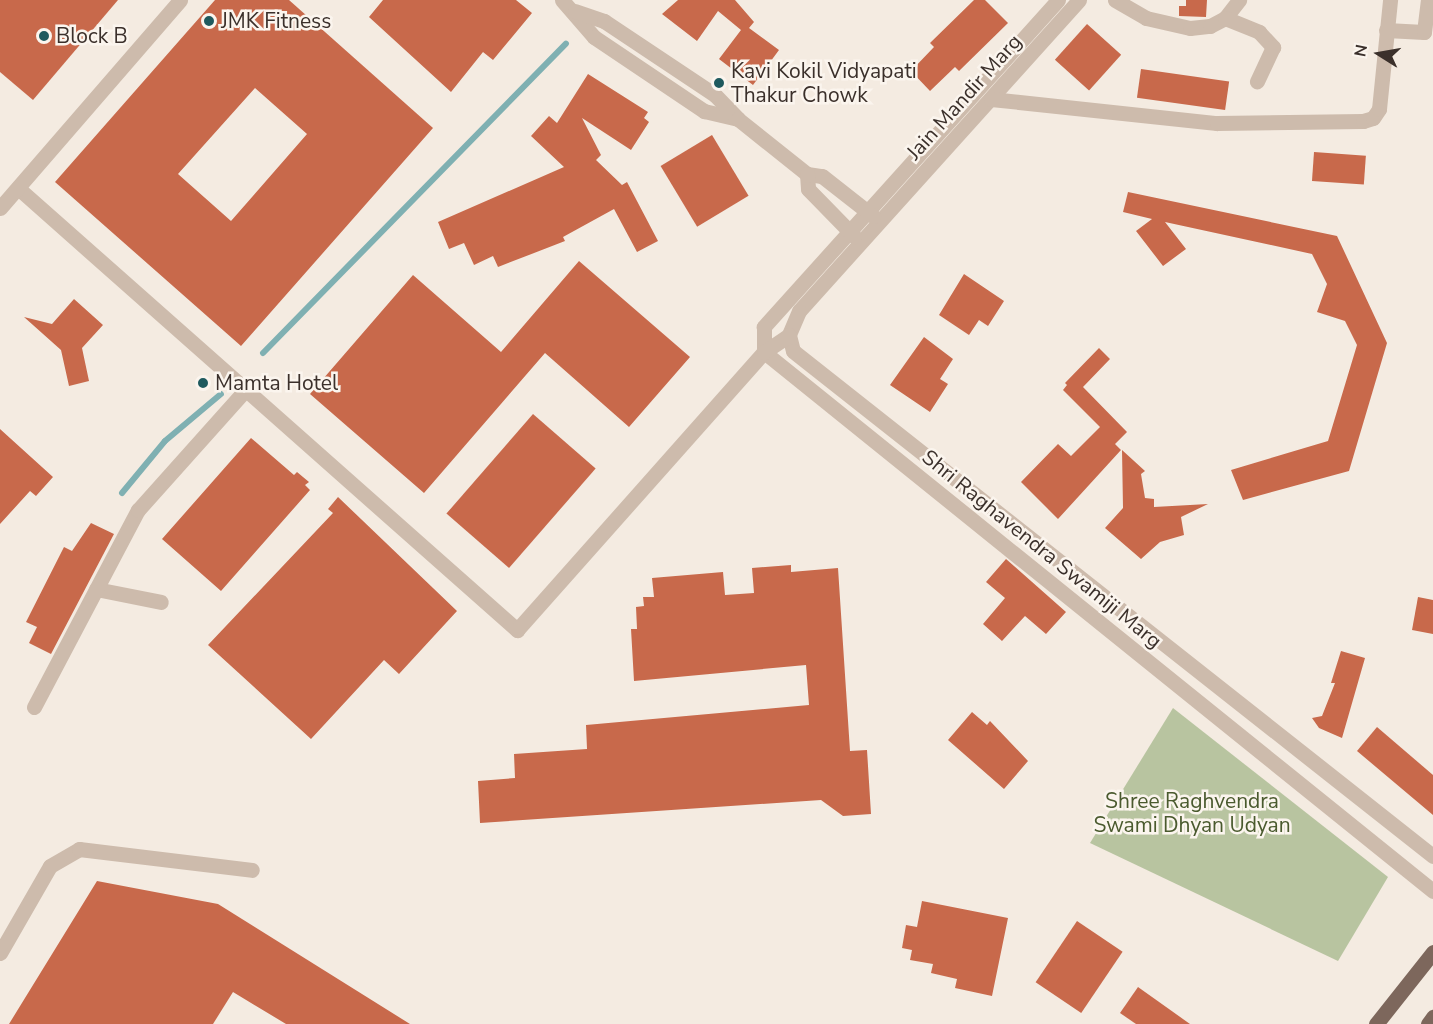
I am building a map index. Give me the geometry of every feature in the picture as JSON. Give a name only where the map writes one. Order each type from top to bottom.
[{"type":"main road","points":[[1376,1024],[1433,952]]},
{"type":"main road","points":[[1428,1024],[1433,1017]]},
{"type":"street","points":[[0,208],[180,0]]},
{"type":"street","points":[[562,0],[575,11],[594,37],[647,73],[704,111],[738,118]]},
{"type":"street","name":"Jain Mandir Marg","points":[[880,222],[1028,34],[1058,0]]},
{"type":"street","points":[[1115,0],[1166,24],[1210,26],[1225,18],[1239,0]]},
{"type":"street","points":[[991,99],[1224,124],[1363,121],[1372,118],[1379,109],[1390,0]]},
{"type":"street","points":[[1386,30],[1428,33],[1428,0]]},
{"type":"street","name":"Jain Mandir Marg","points":[[867,211],[968,113],[991,99],[1073,2]]},
{"type":"street","points":[[575,11],[604,21],[715,95],[738,118],[807,174],[822,176],[880,222],[806,292],[764,327],[764,352]]},
{"type":"street","points":[[1225,18],[1259,32],[1273,47],[1257,81]]},
{"type":"street","points":[[1028,34],[1039,45]]},
{"type":"street","points":[[647,73],[658,56]]},
{"type":"street","points":[[807,174],[808,189],[860,243]]},
{"type":"street","points":[[18,188],[247,388],[517,630],[764,352],[789,335],[806,292],[849,231],[867,211]]},
{"type":"street","name":"Shri Raghavendra Swamiji Marg","points":[[789,335],[793,351],[1433,856]]},
{"type":"street","name":"Shri Raghavendra Swamiji Marg","points":[[764,352],[1433,891]]},
{"type":"street","points":[[34,706],[138,510],[247,388]]},
{"type":"street","points":[[893,456],[906,440]]},
{"type":"street","points":[[970,518],[983,501]]},
{"type":"street","points":[[1069,598],[1083,579]]},
{"type":"street","points":[[96,589],[161,602]]},
{"type":"street","points":[[1175,683],[1189,663]]},
{"type":"street","points":[[1296,781],[1311,760]]},
{"type":"street","points":[[1317,798],[1332,776]]},
{"type":"street","points":[[0,953],[50,866],[79,849],[252,870]]},
{"type":"green space","name":"Shree Raghvendra Swami Dhyan Udyan","points":[[1173,708],[1388,877],[1338,961],[1090,843]]},
{"type":"building","name":"Block B","points":[[0,0],[118,0],[33,100],[0,72]]},
{"type":"building","points":[[215,0],[289,0],[433,128],[241,346],[55,182]],"holes":[[[255,88],[307,134],[231,221],[178,174]]]},
{"type":"building","points":[[383,0],[516,0],[532,13],[493,60],[483,52],[451,92],[369,17]]},
{"type":"building","points":[[678,0],[735,0],[754,22],[749,28],[779,50],[753,85],[719,59],[741,30],[718,11],[697,41],[662,14]]},
{"type":"building","points":[[974,0],[985,0],[1008,23],[959,71],[955,67],[930,91],[911,71],[934,47],[930,43]]},
{"type":"building","points":[[1186,0],[1207,0],[1206,17],[1179,16],[1179,6],[1186,6]]},
{"type":"building","points":[[1087,24],[1121,55],[1089,90],[1055,60]]},
{"type":"building","points":[[1141,69],[1229,81],[1225,110],[1137,98]]},
{"type":"building","points":[[588,74],[648,112],[644,118],[649,122],[631,150],[582,118],[601,155],[596,160],[622,185],[627,182],[658,241],[637,252],[614,209],[563,237],[565,241],[498,267],[493,256],[474,265],[464,243],[449,249],[438,222],[564,167],[531,136],[549,116],[557,123]]},
{"type":"building","points":[[712,135],[749,196],[697,227],[661,166]]},
{"type":"building","points":[[1314,152],[1366,156],[1364,185],[1312,181]]},
{"type":"building","points":[[1128,192],[1337,236],[1387,343],[1349,471],[1243,500],[1231,470],[1328,441],[1357,345],[1345,321],[1317,312],[1327,284],[1312,254],[1165,222],[1186,249],[1163,266],[1136,231],[1152,219],[1123,212]]},
{"type":"building","points":[[579,261],[690,357],[629,427],[545,353],[424,493],[310,394],[413,275],[501,352]]},
{"type":"building","points":[[964,274],[1004,301],[988,326],[979,320],[969,335],[939,315]]},
{"type":"building","points":[[74,299],[103,325],[82,348],[89,381],[69,386],[61,350],[24,317],[52,324]]},
{"type":"building","points":[[924,337],[953,359],[940,379],[948,384],[930,412],[890,385]]},
{"type":"building","points":[[1099,348],[1110,359],[1083,387],[1127,432],[1115,444],[1121,450],[1058,519],[1021,482],[1058,444],[1071,456],[1100,427],[1063,390],[1067,385],[1065,383]]},
{"type":"building","points":[[533,414],[596,468],[509,568],[446,514]]},
{"type":"building","points":[[0,429],[53,477],[36,496],[30,491],[0,524]]},
{"type":"building","points":[[251,438],[294,475],[297,472],[309,482],[305,485],[310,490],[221,591],[162,539]]},
{"type":"building","points":[[1122,450],[1145,471],[1141,474],[1145,498],[1154,499],[1154,507],[1208,504],[1181,517],[1184,535],[1160,542],[1141,559],[1105,528],[1123,508]]},
{"type":"building","points":[[338,497],[457,611],[399,674],[384,660],[311,739],[208,645],[333,513],[328,509]]},
{"type":"building","points":[[91,523],[114,534],[51,654],[29,643],[37,627],[26,622],[64,547],[72,551]]},
{"type":"building","points":[[1006,559],[1066,612],[1046,634],[1025,616],[1002,641],[983,624],[1005,598],[986,582]]},
{"type":"building","points":[[791,565],[791,572],[838,568],[850,751],[867,750],[871,814],[843,816],[821,800],[480,823],[478,781],[515,778],[514,754],[587,749],[586,725],[809,705],[806,665],[634,681],[631,629],[637,629],[636,607],[644,606],[643,597],[654,597],[652,578],[723,572],[725,595],[754,593],[752,568]]},
{"type":"building","points":[[1418,597],[1433,600],[1433,634],[1412,630]]},
{"type":"building","points":[[1341,651],[1365,658],[1342,738],[1319,728],[1312,718],[1322,716],[1335,683],[1331,683]]},
{"type":"building","points":[[972,712],[987,725],[990,721],[1028,761],[1004,789],[948,740]]},
{"type":"building","points":[[1377,727],[1433,775],[1433,815],[1357,751]]},
{"type":"building","points":[[97,881],[218,904],[410,1024],[286,1024],[233,992],[213,1024],[9,1024]]},
{"type":"building","points":[[922,901],[1008,918],[992,996],[955,988],[957,979],[931,973],[933,964],[910,960],[912,950],[902,948],[906,925],[917,927]]},
{"type":"building","points":[[1077,921],[1123,952],[1081,1013],[1036,982]]},
{"type":"building","points":[[1138,987],[1190,1024],[1136,1024],[1120,1013]]},
{"type":"waterway","points":[[263,353],[566,44]]},
{"type":"waterway","points":[[122,493],[165,441],[221,394]]},
{"type":"place","name":"JMK Fitness","points":[[209,21]]},
{"type":"place","name":"Block B","points":[[44,36]]},
{"type":"place","name":"Kavi Kokil Vidyapati Thakur Chowk","points":[[719,83]]},
{"type":"place","name":"Mamta Hotel","points":[[203,383]]}]
